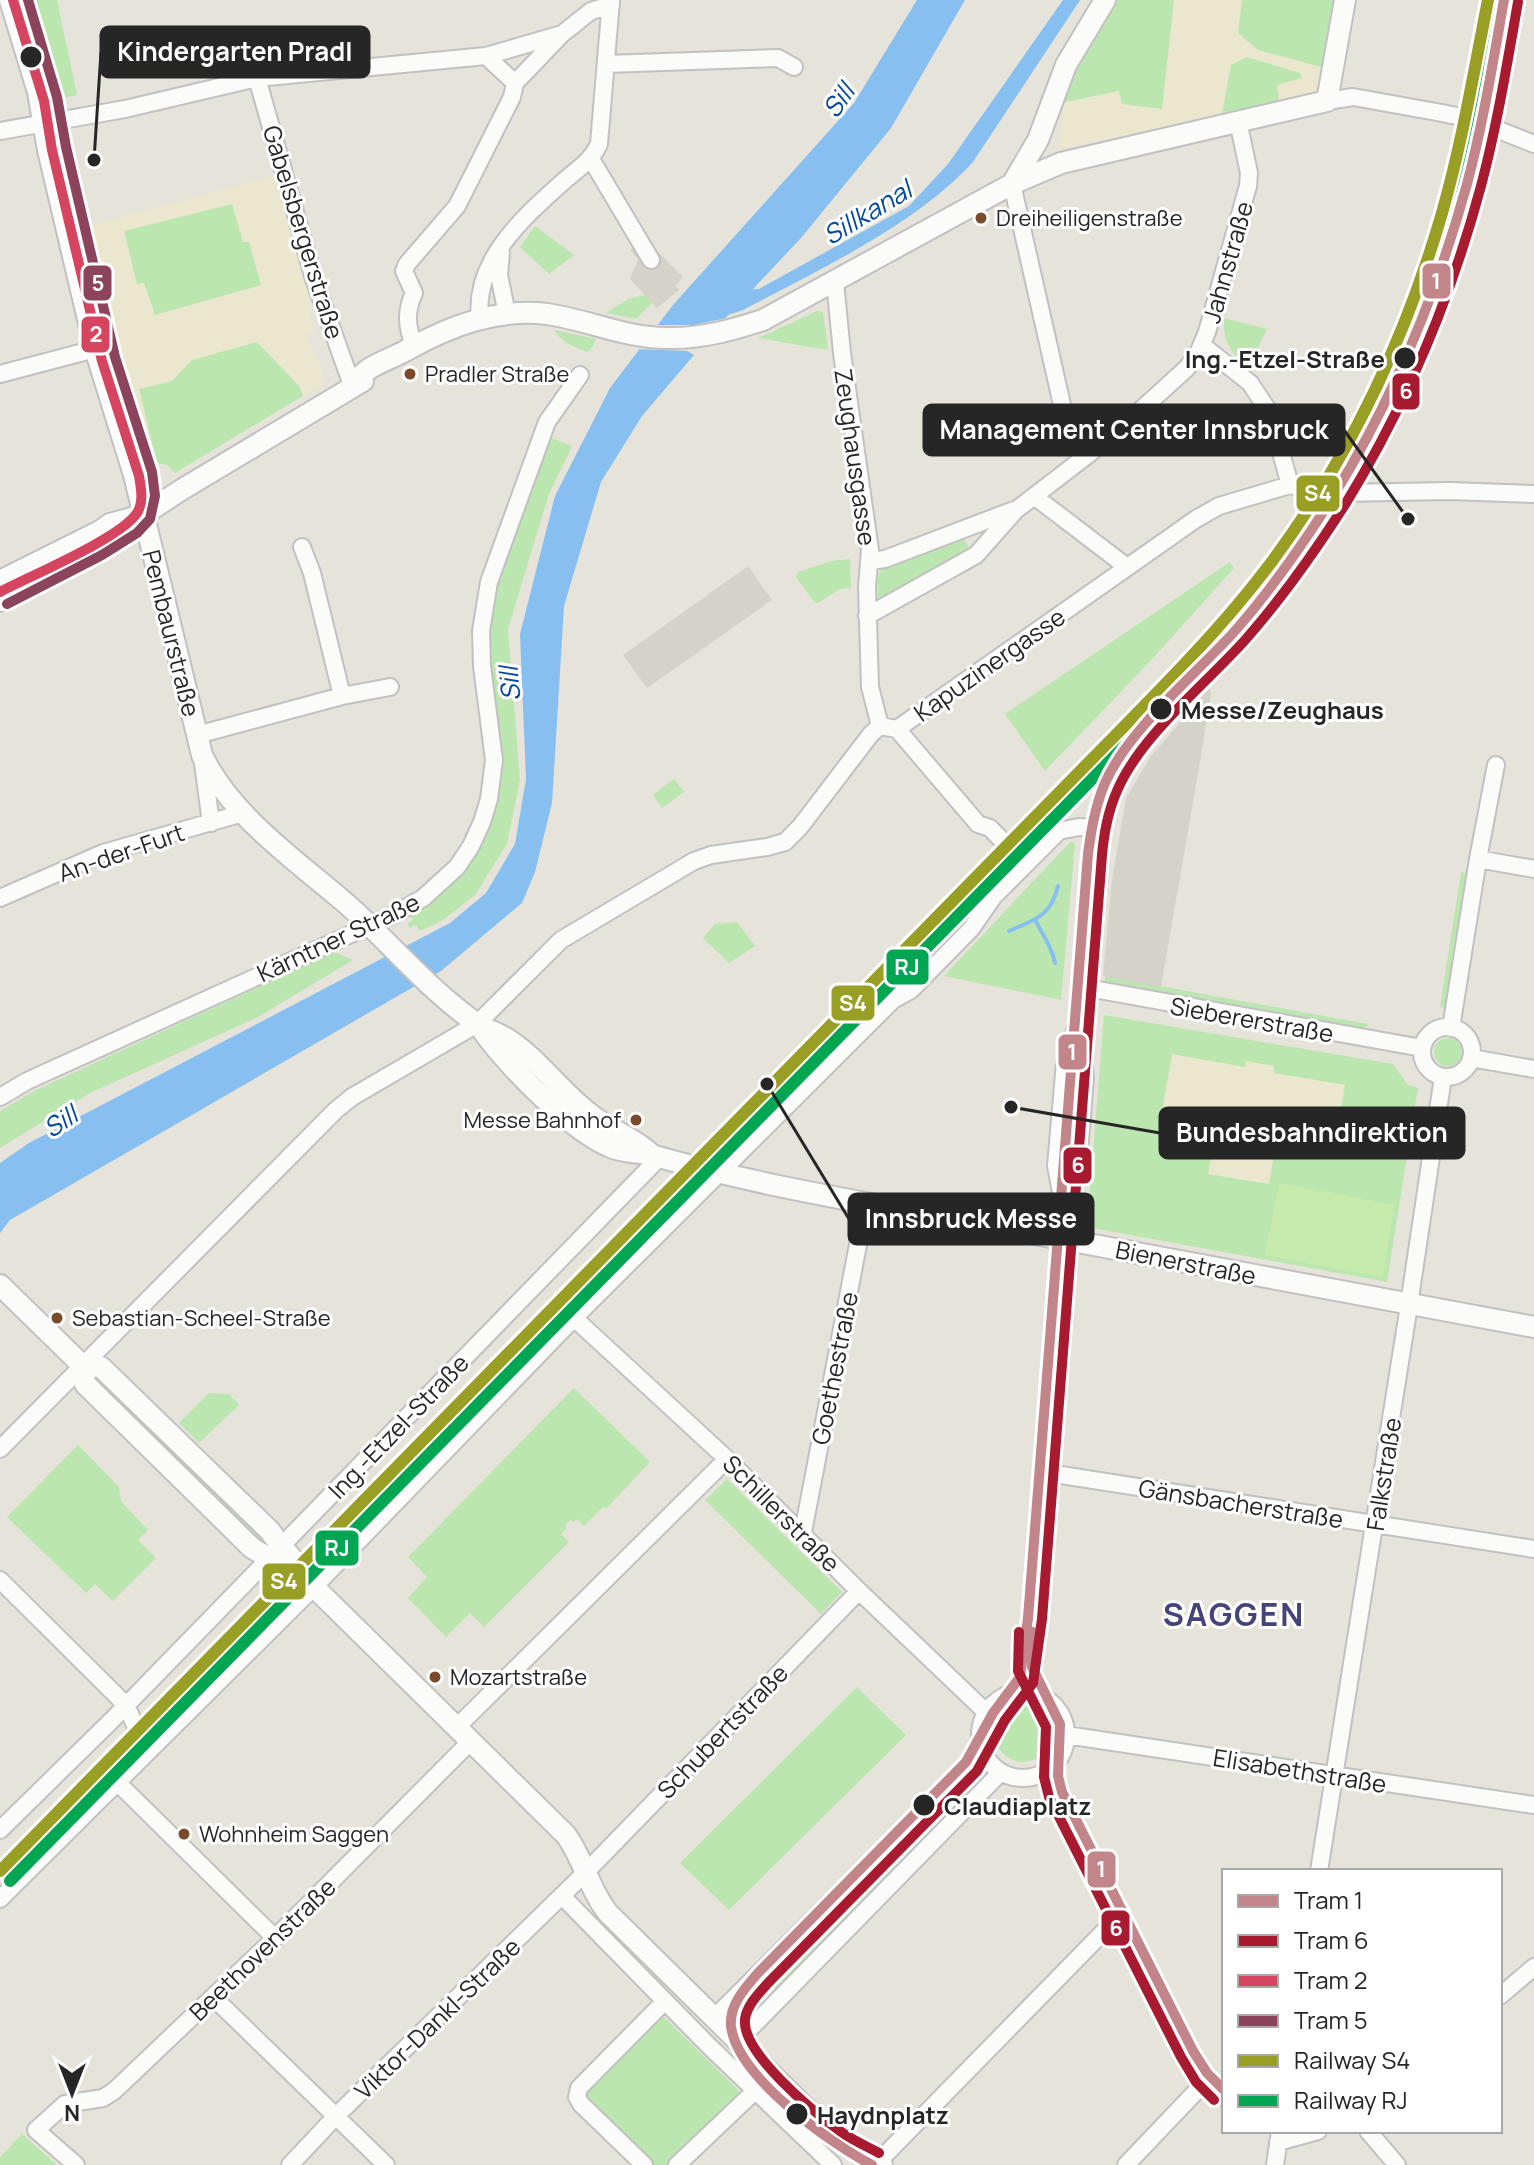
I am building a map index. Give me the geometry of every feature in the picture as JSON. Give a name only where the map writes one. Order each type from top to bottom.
[{"type":"street","name":"Pembaurstraße","points":[[10,0],[38,92],[95,349],[134,475],[200,745],[211,823]]},
{"type":"street","points":[[1083,458],[1070,440],[1012,184],[1038,140],[1066,65],[1105,0]]},
{"type":"street","points":[[1327,101],[1345,0]]},
{"type":"street","points":[[1025,1692],[1064,1204],[1078,1166],[1085,1078],[1079,1018],[1094,828],[1108,779],[1119,762],[1256,610],[1310,538],[1332,492],[1395,394],[1424,328],[1460,221],[1508,0]]},
{"type":"street","points":[[414,346],[407,327],[408,305],[414,293],[404,271],[407,264],[457,206],[511,98],[515,83],[562,34],[591,11],[611,2],[601,139],[591,159],[535,207],[502,246],[480,286],[480,319]]},
{"type":"street","points":[[0,131],[125,109],[257,78],[486,56],[562,34]]},
{"type":"street","points":[[486,56],[515,83]]},
{"type":"street","points":[[606,64],[778,58],[794,67]]},
{"type":"street","name":"Gabelsbergerstraße","points":[[257,78],[314,279],[352,385]]},
{"type":"street","points":[[0,601],[118,538],[143,515],[352,385],[372,378],[387,362],[459,325],[507,314],[548,314],[611,331],[667,338],[728,331],[763,320],[1012,184],[1061,163],[1327,101],[1353,97],[1439,112],[1483,124],[1534,144]]},
{"type":"street","name":"Jahnstraße","points":[[867,616],[976,555],[1016,510],[1111,437],[1183,373],[1202,345],[1248,186],[1249,173],[1238,121]]},
{"type":"street","points":[[1038,140],[1047,160],[1061,163]]},
{"type":"street","points":[[591,159],[651,260]]},
{"type":"street","points":[[502,246],[499,275],[507,314]]},
{"type":"street","name":"Zeughausgasse","points":[[835,282],[870,561],[867,616],[870,687],[889,727],[978,824],[990,828],[1025,864]]},
{"type":"street","name":"Kapuzinergasse","points":[[477,1024],[561,940],[675,872],[711,855],[785,842],[871,734],[889,727],[1219,506],[1293,486],[1270,413],[1250,383],[1202,345]]},
{"type":"street","points":[[0,374],[95,349]]},
{"type":"street","name":"Kärntner Straße","points":[[0,1097],[27,1081],[369,926],[423,898],[457,867],[482,822],[489,799],[494,760],[481,631],[489,582],[547,422],[580,375]]},
{"type":"street","points":[[1332,492],[1534,494]]},
{"type":"street","points":[[1034,496],[1127,567]]},
{"type":"street","name":"Jahnstraße","points":[[870,561],[885,559],[1016,510]]},
{"type":"street","points":[[0,581],[110,524],[143,515]]},
{"type":"street","points":[[302,547],[312,573],[342,696]]},
{"type":"street","points":[[200,745],[342,696],[390,687]]},
{"type":"street","name":"Pembaurstraße","points":[[200,745],[211,774],[243,813],[431,985]]},
{"type":"street","points":[[1451,1028],[1496,765]]},
{"type":"street","name":"An-der-Furt","points":[[0,898],[103,853],[243,813]]},
{"type":"street","points":[[0,1899],[314,1587],[574,1318],[893,1000],[911,990],[974,932],[994,896],[1025,864],[1059,831],[1094,828]]},
{"type":"street","points":[[1478,859],[1534,869]]},
{"type":"street","name":"Bienerstraße","points":[[431,985],[477,1024],[497,1052],[578,1126],[613,1148],[866,1203],[1534,1327]]},
{"type":"street","name":"Siebererstraße","points":[[1082,987],[1218,1014],[1422,1048]]},
{"type":"street","points":[[0,1449],[336,1110],[352,1097],[477,1024]]},
{"type":"street","points":[[1443,1027],[1451,1028],[1459,1030],[1470,1042],[1471,1058],[1464,1071],[1443,1077],[1424,1063],[1422,1048],[1429,1034],[1443,1027]]},
{"type":"street","points":[[1471,1058],[1534,1069]]},
{"type":"street","name":"Falkstraße","points":[[1319,1869],[1443,1077]]},
{"type":"street","name":"Ing.-Etzel-Straße","points":[[0,1830],[126,1705],[567,1252],[656,1156]]},
{"type":"street","name":"Goethestraße","points":[[803,1532],[866,1203]]},
{"type":"street","points":[[0,1285],[83,1366],[101,1367],[270,1531],[274,1552],[306,1573],[314,1587],[566,1835],[578,1852],[596,1896],[608,1913],[839,2139],[880,2164],[1118,1917]]},
{"type":"street","name":"Schillerstraße","points":[[574,1318],[727,1459],[986,1712]]},
{"type":"street","points":[[464,1734],[727,1459]]},
{"type":"street","name":"Gänsbacherstraße","points":[[1042,1472],[1534,1549]]},
{"type":"street","points":[[0,1580],[126,1705],[147,1752]]},
{"type":"street","name":"Schubertstraße","points":[[586,1872],[859,1591]]},
{"type":"street","points":[[1025,1692],[1035,1693],[1054,1705],[1061,1714],[1066,1735],[1061,1754],[1046,1771],[1024,1778],[1001,1772],[990,1763],[983,1750],[980,1730],[986,1712],[999,1698],[1025,1692]]},
{"type":"street","name":"Beethovenstraße","points":[[76,2165],[36,2130],[65,2104],[103,2098],[114,2091],[275,1938],[464,1734]]},
{"type":"street","name":"Elisabethstraße","points":[[1066,1735],[1534,1805]]},
{"type":"street","points":[[714,2018],[983,1750]]},
{"type":"street","points":[[1046,1771],[1190,2056],[1206,2081],[1222,2095]]},
{"type":"street","points":[[738,2041],[1001,1772]]},
{"type":"street","points":[[117,1782],[275,1938]]},
{"type":"street","name":"Viktor-Dankl-Straße","points":[[290,2165],[336,2116],[586,1872]]},
{"type":"street","points":[[562,1896],[833,2165]]},
{"type":"street","points":[[1502,1994],[1534,1967]]},
{"type":"street","points":[[213,1997],[386,2165]]},
{"type":"street","points":[[644,2165],[577,2097],[579,2088],[665,2001]]},
{"type":"street","points":[[1206,2081],[1222,2086]]},
{"type":"street","points":[[1126,2165],[1206,2081]]},
{"type":"street","points":[[677,2165],[756,2090]]},
{"type":"street","points":[[1275,2165],[1274,2135],[1296,2133]]},
{"type":"street","points":[[1370,2133],[1397,2165]]},
{"type":"shaded area","points":[[1113,0],[1334,0],[1321,67],[1320,94],[1058,149],[1065,93]]},
{"type":"shaded area","points":[[276,175],[312,309],[309,312],[315,332],[305,336],[324,377],[321,386],[175,473],[163,463],[149,464],[109,312],[106,312],[86,227]]},
{"type":"shaded area","points":[[645,239],[683,277],[675,286],[679,290],[657,308],[630,279],[638,259],[630,250]]},
{"type":"shaded area","points":[[748,566],[772,600],[647,688],[623,655]]},
{"type":"shaded area","points":[[1209,689],[1211,693],[1201,756],[1161,987],[1103,976],[1112,880],[1126,798],[1151,756]]},
{"type":"shaded area","points":[[1104,1015],[1393,1064],[1408,1085],[1418,1088],[1387,1282],[1087,1227]]},
{"type":"green space","points":[[33,0],[57,0],[77,95],[63,98]]},
{"type":"green space","points":[[1113,0],[1174,0],[1162,109],[1122,104],[1119,91],[1065,102],[1065,93]]},
{"type":"green space","points":[[1242,0],[1333,0],[1321,67],[1258,50],[1238,33]]},
{"type":"green space","points":[[1247,57],[1300,73],[1302,78],[1277,85],[1279,102],[1222,114],[1231,65]]},
{"type":"green space","points":[[232,204],[243,242],[249,242],[261,285],[155,315],[144,283],[137,284],[124,231]]},
{"type":"green space","points":[[535,226],[574,255],[549,274],[520,247]]},
{"type":"green space","points":[[649,294],[655,300],[636,319],[606,313],[628,299]]},
{"type":"green space","points":[[817,311],[823,312],[828,350],[758,338]]},
{"type":"green space","points":[[1224,318],[1267,329],[1250,365],[1244,365],[1231,349],[1226,338]]},
{"type":"green space","points":[[554,330],[596,339],[587,352],[564,341]]},
{"type":"green space","points":[[257,342],[300,387],[303,396],[175,473],[167,465],[157,463],[139,389],[172,381],[192,360]]},
{"type":"green space","points":[[546,436],[572,446],[549,494],[508,629],[520,780],[507,844],[475,895],[443,920],[420,931],[416,925],[409,928],[408,923],[413,920],[410,914],[428,905],[449,882],[499,759],[487,630],[491,588]]},
{"type":"green space","points":[[964,539],[971,551],[884,599],[878,597],[881,567]]},
{"type":"green space","points":[[850,559],[851,588],[840,589],[818,603],[814,602],[796,577],[798,572],[831,561]]},
{"type":"green space","points":[[1230,562],[1234,568],[1045,771],[1005,714]]},
{"type":"green space","points":[[674,779],[684,792],[662,808],[653,795]]},
{"type":"green space","points":[[1071,841],[1075,844],[1061,1000],[944,976]]},
{"type":"green space","points":[[1461,872],[1466,873],[1446,1008],[1440,1007]]},
{"type":"green space","points":[[737,922],[755,946],[729,963],[703,938],[715,924]]},
{"type":"green space","points":[[334,952],[353,960],[258,1017],[90,1093],[0,1148],[0,1111],[34,1091]]},
{"type":"green space","points":[[1105,976],[1368,1024],[1361,1027],[1120,984],[1104,984]]},
{"type":"green space","points":[[1104,1015],[1393,1064],[1408,1085],[1418,1088],[1387,1282],[1087,1227]],"holes":[[[1172,1054],[1245,1067],[1246,1061],[1274,1066],[1274,1073],[1345,1085],[1335,1148],[1277,1138],[1269,1184],[1208,1174],[1216,1127],[1161,1118]]]},
{"type":"green space","points":[[1448,1038],[1458,1042],[1462,1052],[1458,1062],[1448,1066],[1438,1062],[1434,1052],[1438,1042]]},
{"type":"green space","points":[[1279,1183],[1394,1205],[1383,1277],[1265,1255]]},
{"type":"green space","points":[[102,1379],[268,1540],[259,1547],[95,1386]]},
{"type":"green space","points":[[574,1388],[650,1462],[606,1509],[603,1507],[584,1526],[577,1519],[565,1525],[567,1528],[561,1534],[569,1542],[484,1627],[470,1613],[446,1637],[408,1598],[427,1577],[408,1557]]},
{"type":"green space","points":[[209,1393],[229,1394],[239,1405],[199,1443],[179,1423]]},
{"type":"green space","points":[[78,1445],[119,1487],[121,1501],[148,1530],[138,1540],[156,1558],[113,1601],[95,1584],[86,1593],[7,1517]]},
{"type":"green space","points":[[727,1479],[842,1592],[821,1614],[705,1500]]},
{"type":"green space","points":[[857,1687],[906,1735],[729,1910],[680,1863]]},
{"type":"green space","points":[[1023,1706],[1043,1714],[1051,1734],[1043,1754],[1023,1762],[1003,1754],[995,1734],[1003,1714]]},
{"type":"green space","points":[[967,1777],[977,1787],[778,1991],[766,1980]]},
{"type":"green space","points":[[660,2013],[740,2092],[667,2165],[650,2165],[585,2101],[586,2088]]},
{"type":"green space","points":[[22,2134],[57,2165],[0,2165],[0,2157]]},
{"type":"water","points":[[917,0],[965,0],[891,128],[801,238],[753,289],[759,289],[909,206],[948,164],[1063,0],[1080,0],[973,162],[923,206],[865,245],[728,315],[642,416],[601,482],[564,606],[552,803],[535,872],[522,903],[441,971],[10,1220],[0,1233],[0,1163],[29,1143],[450,923],[486,893],[515,844],[526,779],[520,634],[555,496],[610,388],[673,305],[854,103]]},
{"type":"pier","points":[[736,316],[698,357],[687,351],[635,349],[653,325],[694,325]]},
{"type":"waterway","points":[[1009,931],[1047,910],[1058,886]]},
{"type":"waterway","points":[[1035,919],[1055,963]]},
{"type":"tunnel","points":[[1296,486],[1325,490]]},
{"type":"tram line","name":"2","points":[[0,592],[113,534],[128,523],[141,504],[139,476],[102,361],[52,150],[44,101],[13,0]]},
{"type":"tram line","name":"5","points":[[7,604],[102,555],[137,533],[150,519],[155,496],[152,472],[115,357],[57,97],[28,0]]},
{"type":"tram line","name":"1","points":[[872,2165],[811,2125],[767,2087],[737,2046],[731,2026],[733,2011],[739,1997],[758,1973],[966,1762],[993,1713],[1020,1677],[1028,1618],[1088,854],[1099,800],[1116,763],[1146,723],[1234,632],[1287,566],[1334,495],[1375,421],[1427,305],[1455,225],[1478,139],[1504,0]]},
{"type":"tram line","name":"6","points":[[879,2153],[840,2131],[782,2081],[755,2048],[747,2033],[746,2014],[768,1983],[977,1771],[1005,1720],[1033,1683],[1042,1619],[1102,855],[1109,814],[1117,791],[1141,750],[1246,639],[1299,573],[1346,503],[1388,428],[1425,350],[1469,228],[1492,141],[1518,2]]},
{"type":"tram line","name":"6","points":[[1019,1632],[1018,1671],[1046,1727],[1044,1777],[1049,1797],[1181,2057],[1196,2082],[1214,2100]]},
{"type":"tram line","name":"1","points":[[1033,1632],[1032,1667],[1060,1724],[1058,1776],[1062,1792],[1193,2051],[1207,2073],[1222,2088]]},
{"type":"rail line","name":"S4","points":[[0,1871],[1141,710],[1253,586],[1327,479],[1393,350],[1442,213],[1488,0]]},
{"type":"rail line","name":"RJ","points":[[10,1881],[1104,767],[1197,671],[1284,569],[1339,487],[1363,444],[1424,310],[1463,190],[1502,3]]},
{"type":"place","name":"Kindergarten Pradl","points":[[94,160]]},
{"type":"place","name":"Dreiheiligenstraße","points":[[981,218]]},
{"type":"place","name":"Ing.-Etzel-Straße","points":[[1405,358]]},
{"type":"place","name":"Pradler Straße","points":[[410,374]]},
{"type":"place","name":"Management Center Innsbruck","points":[[1408,519]]},
{"type":"place","name":"Messe/Zeughaus","points":[[1161,709]]},
{"type":"place","name":"Innsbruck Messe","points":[[767,1084]]},
{"type":"place","name":"Bundesbahndirektion","points":[[1011,1107]]},
{"type":"place","name":"Messe Bahnhof","points":[[636,1120]]},
{"type":"place","name":"Sebastian-Scheel-Straße","points":[[57,1318]]},
{"type":"place","name":"Mozartstraße","points":[[435,1677]]},
{"type":"place","name":"Claudiaplatz","points":[[924,1805]]},
{"type":"place","name":"Wohnheim Saggen","points":[[184,1834]]},
{"type":"place","name":"Haydnplatz","points":[[797,2114]]},
{"type":"district","name":"SAGGEN","points":[[1234,1614]]},
{"type":"water label","name":"Sill","points":[[838,100]]},
{"type":"water label","name":"Sillkanal","points":[[867,212]]},
{"type":"water label","name":"Sill","points":[[509,684]]},
{"type":"water label","name":"Sill","points":[[60,1121]]}]
